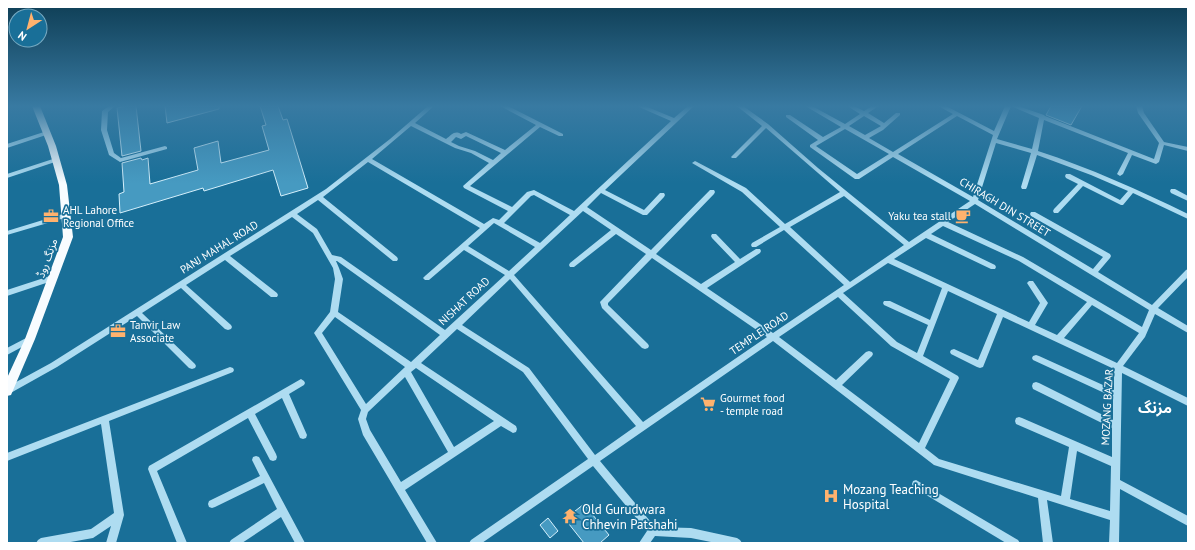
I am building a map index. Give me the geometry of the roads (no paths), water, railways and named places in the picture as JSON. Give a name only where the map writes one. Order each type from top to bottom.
[{"type":"main road","name":"مزنگ روڈ","points":[[7,391],[30,339],[68,237],[63,185],[47,133]]},
{"type":"street","points":[[104,132],[111,154],[120,160],[165,148]]},
{"type":"street","name":"PANJ MAHAL ROAD","points":[[7,391],[54,365],[318,197],[401,132]]},
{"type":"street","points":[[426,132],[473,152],[494,163]]},
{"type":"street","points":[[513,211],[466,186],[531,132]]},
{"type":"street","points":[[555,132],[561,135]]},
{"type":"street","name":"NISHAT ROAD","points":[[364,410],[541,247],[574,214],[663,132]]},
{"type":"street","points":[[734,157],[759,132]]},
{"type":"street","points":[[774,132],[844,193],[909,246]]},
{"type":"street","points":[[811,132],[823,140]]},
{"type":"street","points":[[836,132],[812,146],[857,177],[930,132]]},
{"type":"street","name":"CHIRAGH DIN STREET","points":[[852,132],[975,201],[1188,330]]},
{"type":"street","points":[[864,138],[875,132]]},
{"type":"street","points":[[986,132],[995,137],[1090,171],[1188,217]]},
{"type":"street","points":[[975,201],[997,132]]},
{"type":"street","points":[[1024,187],[1035,151],[1039,132]]},
{"type":"street","points":[[1081,132],[1156,162],[1162,143]]},
{"type":"street","points":[[1154,132],[1162,143],[1188,149]]},
{"type":"street","points":[[7,146],[47,133]]},
{"type":"street","points":[[447,142],[456,134],[461,137],[466,134],[505,153]]},
{"type":"street","points":[[1120,174],[1131,152]]},
{"type":"street","points":[[368,159],[484,227]]},
{"type":"street","points":[[7,176],[56,160]]},
{"type":"street","points":[[695,163],[744,190],[850,286]]},
{"type":"street","points":[[1068,176],[1121,203],[1133,190]]},
{"type":"street","points":[[1056,211],[1082,184]]},
{"type":"street","points":[[600,190],[645,213],[662,195]]},
{"type":"street","points":[[1174,191],[1188,198]]},
{"type":"street","points":[[500,223],[529,194],[534,192],[574,214]]},
{"type":"street","points":[[645,346],[606,306],[604,302],[712,192]]},
{"type":"street","points":[[701,288],[740,263],[756,248],[785,228],[844,193]]},
{"type":"street","points":[[318,197],[394,259]]},
{"type":"street","name":"TEMPLE ROAD","points":[[474,543],[773,336],[889,260],[975,201]]},
{"type":"street","points":[[582,207],[773,336],[937,462],[1114,517]]},
{"type":"street","points":[[7,233],[66,214]]},
{"type":"street","points":[[292,214],[315,231],[339,279],[334,313],[318,333],[364,410],[362,419],[366,432],[432,543]]},
{"type":"street","points":[[1033,214],[1108,256],[1093,273]]},
{"type":"street","points":[[427,278],[493,220],[541,247]]},
{"type":"street","points":[[943,223],[1021,259],[1143,332]]},
{"type":"street","points":[[572,265],[616,230]]},
{"type":"street","points":[[926,235],[993,267]]},
{"type":"street","points":[[714,236],[740,263]]},
{"type":"street","points":[[464,246],[510,275],[642,427]]},
{"type":"street","points":[[225,256],[274,295]]},
{"type":"street","points":[[329,257],[339,259],[446,335]]},
{"type":"street","points":[[889,260],[1188,402]]},
{"type":"street","name":"MOZANG BAZAR","points":[[1114,543],[1118,368],[1143,332],[1153,309],[1188,272]]},
{"type":"street","points":[[7,293],[53,278]]},
{"type":"street","points":[[1030,326],[1044,303],[1031,283]]},
{"type":"street","points":[[181,284],[228,327]]},
{"type":"street","points":[[919,358],[946,287]]},
{"type":"street","points":[[838,293],[894,344],[956,378],[920,449]]},
{"type":"street","points":[[1058,339],[1092,301]]},
{"type":"street","points":[[887,303],[932,324]]},
{"type":"street","points":[[136,312],[192,366]]},
{"type":"street","points":[[954,352],[980,365],[1000,312]]},
{"type":"street","points":[[334,313],[410,367],[513,429]]},
{"type":"street","points":[[456,325],[526,370],[594,460],[653,531],[691,533],[737,543]]},
{"type":"street","points":[[7,352],[30,339]]},
{"type":"street","points":[[836,385],[869,354]]},
{"type":"street","points":[[1036,358],[1117,395]]},
{"type":"street","points":[[410,367],[452,453]]},
{"type":"street","points":[[7,457],[230,370]]},
{"type":"street","points":[[182,543],[152,469],[301,383]]},
{"type":"street","points":[[1036,386],[1116,426]]},
{"type":"street","points":[[284,393],[303,435]]},
{"type":"street","points":[[250,413],[273,457]]},
{"type":"street","points":[[105,420],[119,515],[112,543]]},
{"type":"street","points":[[400,488],[501,421]]},
{"type":"street","points":[[1019,421],[1115,463]]},
{"type":"street","points":[[1065,501],[1074,445]]},
{"type":"street","points":[[256,460],[300,543]]},
{"type":"street","points":[[212,504],[266,478]]},
{"type":"street","points":[[1115,482],[1188,521]]},
{"type":"street","points":[[916,484],[1015,543]]},
{"type":"street","points":[[1042,494],[1048,543]]},
{"type":"street","points":[[234,543],[282,511]]},
{"type":"street","points":[[41,543],[93,533],[119,515]]},
{"type":"street","points":[[644,543],[653,531]]},
{"type":"place","name":"AHL Lahore Regional Office","points":[[51,216]]},
{"type":"place","name":"Yaku tea stall","points":[[963,216]]},
{"type":"place","name":"Tanvir Law Associate","points":[[118,331]]},
{"type":"place","name":"Gourmet food - temple road","points":[[708,404]]},
{"type":"place","name":"Mozang Teaching Hospital","points":[[831,496]]},
{"type":"place","name":"Old Gurudwara Chhevin Patshahi","points":[[570,516]]},
{"type":"district","name":"مزنگ","points":[[1155,407]]}]
